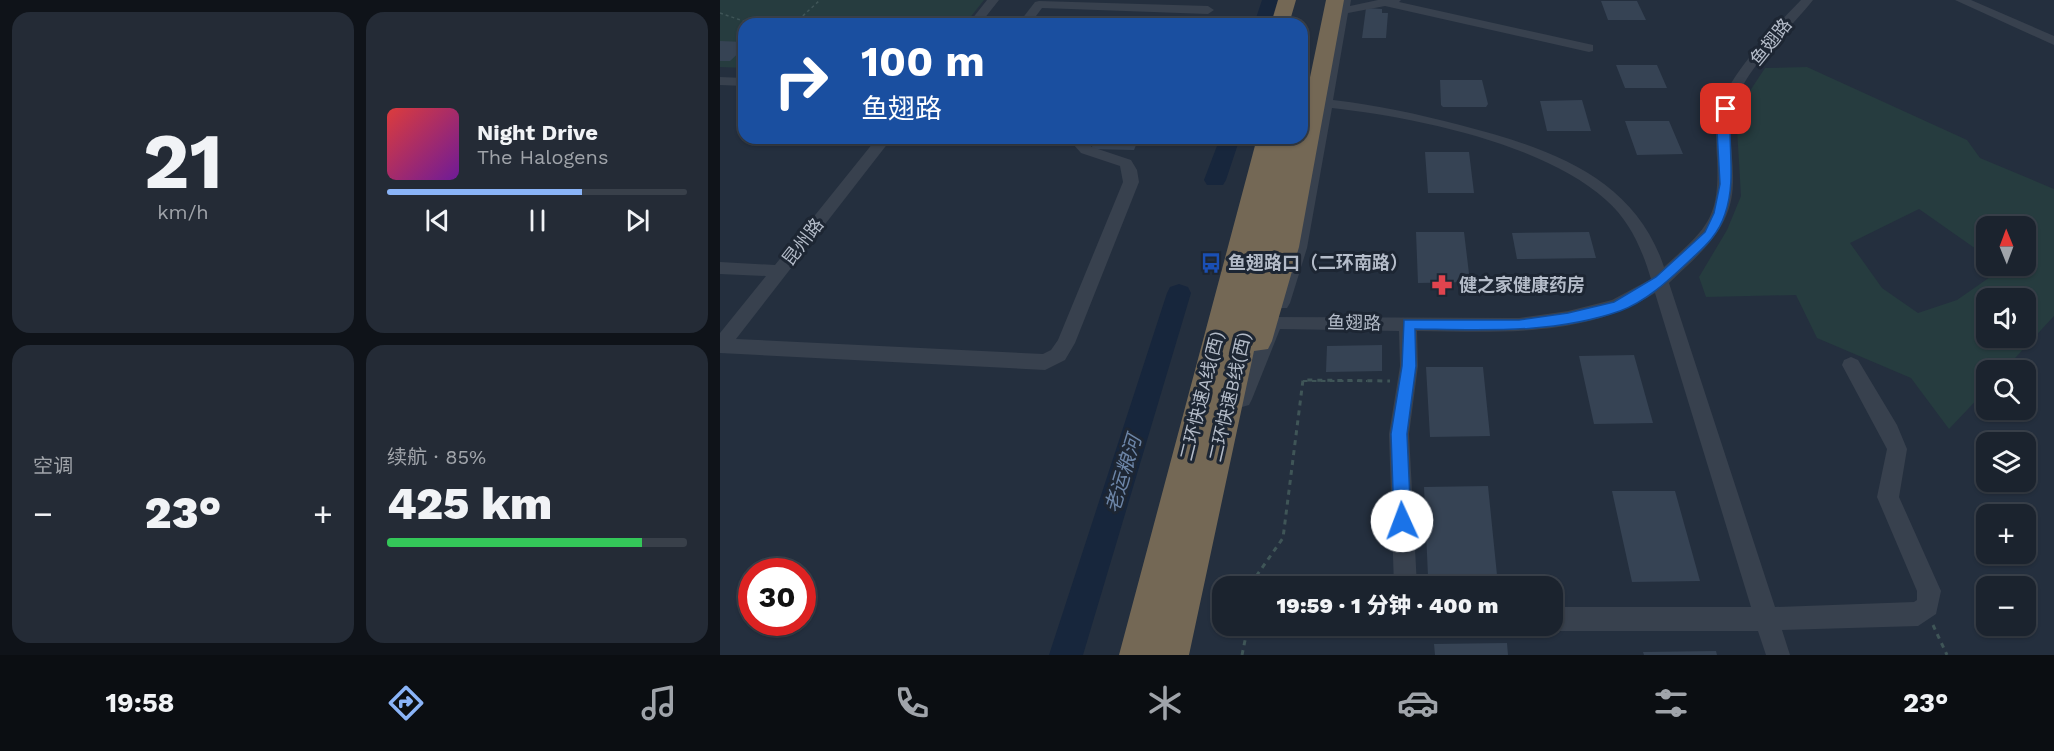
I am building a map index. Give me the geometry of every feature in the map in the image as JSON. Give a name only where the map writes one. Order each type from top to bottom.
[{"type":"highway","points":[[1282,18],[1287,0]]},
{"type":"highway","points":[[1299,18],[1304,0]]},
{"type":"highway","points":[[1308,66],[1335,6]]},
{"type":"highway","points":[[1308,139],[1335,6]]},
{"type":"highway","points":[[1217,314],[1241,224],[1248,144]]},
{"type":"highway","name":"二环快速A线(西)","points":[[1137,655],[1217,314],[1266,144]]},
{"type":"highway","name":"二环快速B线(西)","points":[[1171,655],[1288,144]]},
{"type":"highway","points":[[1220,442],[1283,263],[1307,144]]},
{"type":"street","points":[[980,18],[993,0]]},
{"type":"street","name":"鱼翅路","points":[[1217,314],[1274,322],[1519,325],[1568,318],[1617,306],[1660,281],[1710,234],[1720,213],[1726,184],[1723,131],[1726,109],[1734,91],[1767,43],[1807,0]]},
{"type":"street","points":[[1961,0],[2054,41]]},
{"type":"street","points":[[1973,0],[2054,35]]},
{"type":"street","points":[[1242,399],[1274,322],[1299,248],[1314,102],[1335,6],[1390,1],[1589,48]]},
{"type":"street","points":[[1028,18],[1039,4],[1210,5]]},
{"type":"street","points":[[720,81],[738,82]]},
{"type":"street","points":[[1314,102],[1385,111],[1512,142],[1567,164],[1587,177],[1625,210],[1647,245],[1660,281],[1778,655]]},
{"type":"street","name":"昆州路","points":[[720,346],[880,144]]},
{"type":"street","points":[[720,346],[1045,362],[1058,355],[1066,343],[1131,182],[1131,170],[1128,164],[1119,158],[1083,149],[1080,144]]},
{"type":"street","points":[[720,268],[781,270]]},
{"type":"street","points":[[1405,576],[1399,434],[1407,381],[1408,324]]},
{"type":"street","points":[[1563,619],[1767,619],[1918,614],[1928,606],[1929,591],[1888,497],[1898,449],[1890,431],[1851,365]]},
{"type":"path","points":[[801,18],[820,0]]},
{"type":"path","points":[[720,13],[738,19]]},
{"type":"path","points":[[1257,576],[1283,538],[1302,380],[1407,381]]},
{"type":"path","points":[[1925,608],[1947,655]]},
{"type":"path","points":[[1242,655],[1246,636]]},
{"type":"green space","points":[[720,0],[984,0],[970,18],[738,18],[738,68],[720,67]]},
{"type":"green space","points":[[1807,67],[1967,140],[1980,158],[2054,189],[2054,316],[2036,335],[2036,288],[1976,288],[1976,348],[2024,348],[2013,360],[1976,360],[1976,401],[1949,429],[1911,378],[1817,338],[1796,295],[1706,297],[1699,277],[1727,230],[1741,196],[1736,112],[1765,68]],"holes":[[[1919,209],[1976,249],[1976,216],[2036,216],[2036,276],[1992,276],[1957,300],[1918,313],[1882,288],[1850,243]]]},
{"type":"building","points":[[1601,1],[1637,1],[1646,20],[1608,20]]},
{"type":"building","points":[[1366,8],[1382,9],[1382,13],[1388,13],[1386,38],[1362,38]]},
{"type":"building","points":[[720,41],[738,42],[738,54],[730,61],[720,61]]},
{"type":"building","points":[[1616,65],[1657,65],[1667,88],[1625,88]]},
{"type":"building","points":[[1440,80],[1482,80],[1488,104],[1486,107],[1443,107]]},
{"type":"building","points":[[1582,100],[1591,131],[1547,131],[1540,101]]},
{"type":"building","points":[[1625,121],[1669,121],[1683,154],[1637,155]]},
{"type":"building","points":[[1093,144],[1136,144],[1134,150],[1091,149]]},
{"type":"building","points":[[1425,152],[1469,152],[1474,193],[1428,193]]},
{"type":"building","points":[[1416,232],[1464,232],[1470,282],[1418,283]]},
{"type":"building","points":[[1589,232],[1596,258],[1517,259],[1512,233]]},
{"type":"building","points":[[1382,345],[1382,371],[1326,372],[1327,346]]},
{"type":"building","points":[[1634,355],[1653,423],[1594,424],[1579,356]]},
{"type":"building","points":[[1426,367],[1483,367],[1490,436],[1430,437]]},
{"type":"building","points":[[1488,486],[1497,575],[1428,576],[1424,487]]},
{"type":"building","points":[[1612,491],[1675,491],[1700,581],[1632,582]]},
{"type":"building","points":[[1507,643],[1508,655],[1435,655],[1434,644]]},
{"type":"building","points":[[1716,651],[1717,655],[1644,655],[1643,652]]},
{"type":"waterway","name":"老运粮河","points":[[1264,18],[1270,0]]},
{"type":"waterway","name":"老运粮河","points":[[1215,180],[1228,144]]},
{"type":"waterway","name":"老运粮河","points":[[1066,655],[1179,293]]},
{"type":"place","name":"鱼翅路口（二环南路）","points":[[1211,263]]},
{"type":"place","name":"健之家健康药房","points":[[1442,285]]},
{"type":"route","points":[[1402,521],[1399,434],[1409,366],[1408,324],[1519,325],[1568,318],[1617,306],[1660,281],[1710,234],[1720,213],[1726,184],[1723,131],[1726,109]]}]
